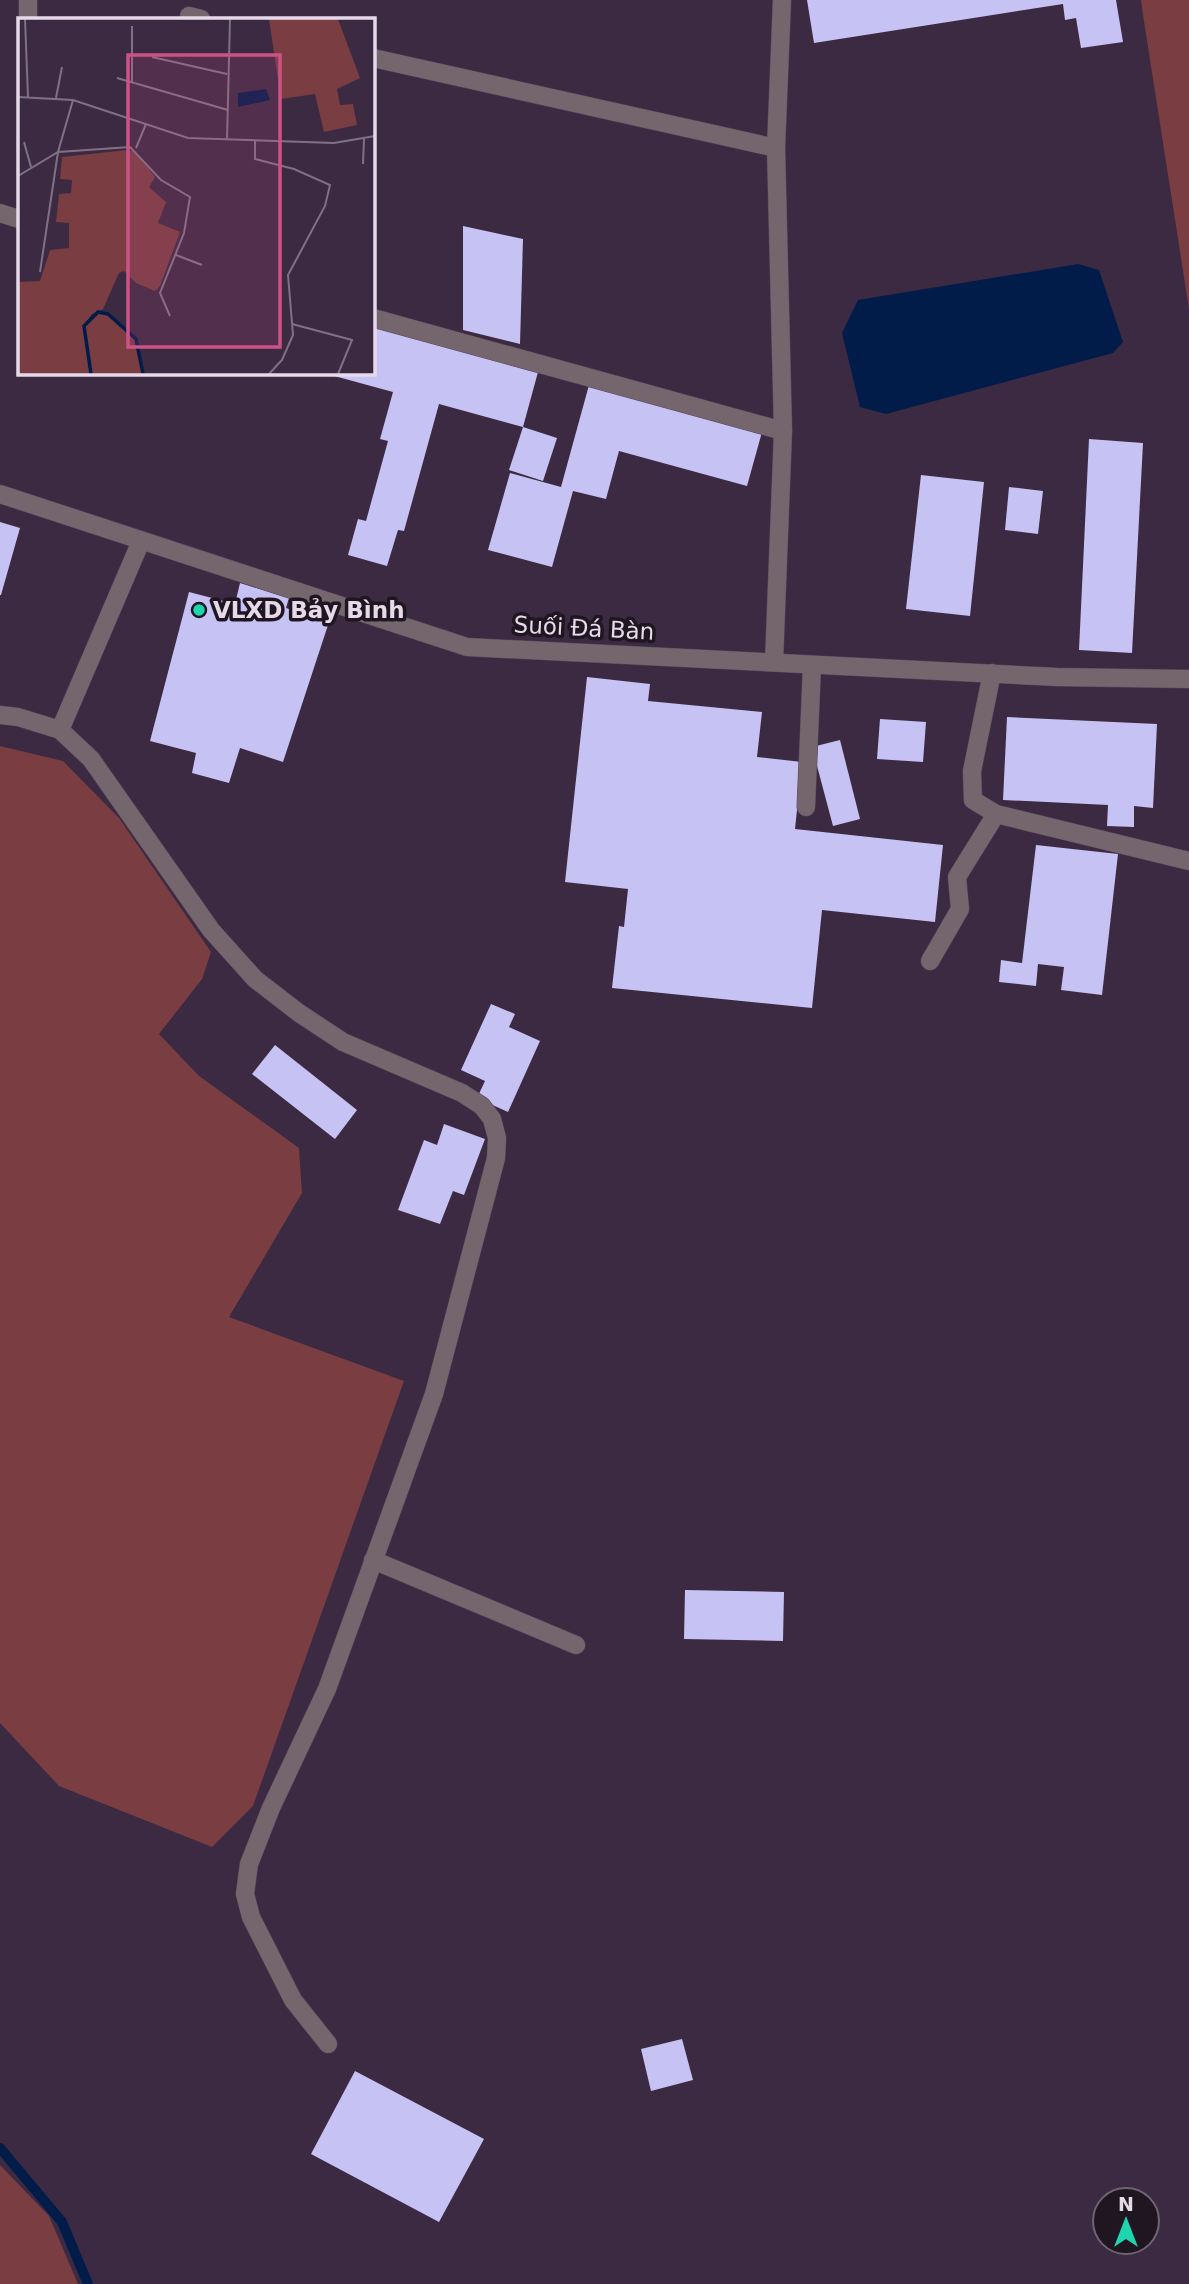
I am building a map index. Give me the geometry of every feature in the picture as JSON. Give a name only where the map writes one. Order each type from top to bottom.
[{"type":"street","points":[[27,18],[28,0]]},
{"type":"street","points":[[774,662],[783,431],[776,148],[782,0]]},
{"type":"street","points":[[374,58],[776,148]]},
{"type":"street","points":[[0,213],[18,219]]},
{"type":"street","points":[[374,317],[783,431]]},
{"type":"street","name":"Suối Đá Bàn","points":[[0,494],[467,647],[1056,677],[1189,679]]},
{"type":"street","points":[[60,730],[141,541]]},
{"type":"street","points":[[806,807],[813,666]]},
{"type":"street","points":[[992,673],[972,771],[973,800],[996,814],[1189,861]]},
{"type":"street","points":[[0,715],[18,717],[60,730],[91,759],[211,930],[255,979],[343,1042],[462,1093],[482,1107],[492,1119],[497,1138],[496,1158],[434,1394],[327,1689],[271,1808],[249,1864],[245,1895],[251,1917],[293,2000],[328,2044]]},
{"type":"street","points":[[930,961],[960,909],[957,877],[996,814]]},
{"type":"street","points":[[373,1560],[576,1645]]},
{"type":"shaded area","points":[[1141,0],[1189,0],[1189,309],[1143,15]]},
{"type":"shaded area","points":[[0,746],[63,761],[119,818],[211,952],[202,979],[159,1034],[199,1076],[299,1148],[302,1193],[229,1317],[404,1381],[253,1806],[212,1847],[59,1786],[0,1723]]},
{"type":"shaded area","points":[[0,2165],[49,2216],[78,2284],[0,2284]]},
{"type":"water","points":[[1078,264],[1099,270],[1123,342],[1113,353],[886,414],[860,407],[842,333],[858,300]]},
{"type":"building","points":[[807,0],[1116,0],[1123,42],[1081,48],[1076,18],[1065,20],[1063,4],[814,43]]},
{"type":"building","points":[[463,226],[523,239],[520,344],[463,330]]},
{"type":"building","points":[[374,327],[538,372],[523,427],[439,404],[404,531],[398,530],[387,566],[348,555],[358,519],[366,521],[388,441],[380,439],[393,392],[327,374],[374,374]]},
{"type":"building","points":[[589,385],[762,432],[747,486],[619,451],[606,499],[573,491],[552,567],[488,550],[510,473],[561,487]]},
{"type":"building","points":[[523,427],[557,438],[543,481],[509,470]]},
{"type":"building","points":[[1089,439],[1143,443],[1132,653],[1079,650]]},
{"type":"building","points":[[921,475],[984,482],[970,616],[906,609]]},
{"type":"building","points":[[1009,487],[1043,491],[1038,534],[1005,530]]},
{"type":"building","points":[[0,522],[20,528],[1,595],[0,595]]},
{"type":"building","points":[[240,583],[289,598],[286,608],[329,622],[283,762],[240,748],[229,783],[192,773],[196,753],[150,741],[189,592],[235,604]]},
{"type":"building","points":[[587,677],[650,684],[648,701],[762,712],[757,757],[802,762],[795,829],[943,845],[935,922],[822,910],[812,1008],[612,988],[619,926],[624,927],[628,889],[565,882]]},
{"type":"building","points":[[1007,717],[1157,724],[1153,808],[1134,806],[1134,827],[1107,826],[1108,805],[1003,800]]},
{"type":"building","points":[[880,719],[926,722],[923,762],[877,759]]},
{"type":"building","points":[[840,740],[860,819],[833,826],[812,747]]},
{"type":"building","points":[[1036,845],[1118,854],[1102,995],[1061,990],[1064,967],[1038,964],[1036,986],[999,982],[1001,960],[1022,963]]},
{"type":"building","points":[[491,1004],[515,1014],[509,1027],[540,1041],[508,1112],[477,1098],[485,1081],[461,1070]]},
{"type":"building","points":[[275,1045],[357,1110],[335,1139],[252,1074]]},
{"type":"building","points":[[444,1124],[485,1139],[464,1195],[453,1191],[440,1224],[398,1210],[424,1140],[437,1145]]},
{"type":"building","points":[[685,1590],[784,1592],[783,1641],[684,1639]]},
{"type":"building","points":[[682,2039],[693,2080],[651,2091],[641,2049]]},
{"type":"building","points":[[355,2071],[484,2139],[439,2222],[311,2154]]},
{"type":"waterway","points":[[0,2148],[62,2222],[88,2284]]},
{"type":"place","name":"VLXD Bảy Bình","points":[[199,610]]}]
